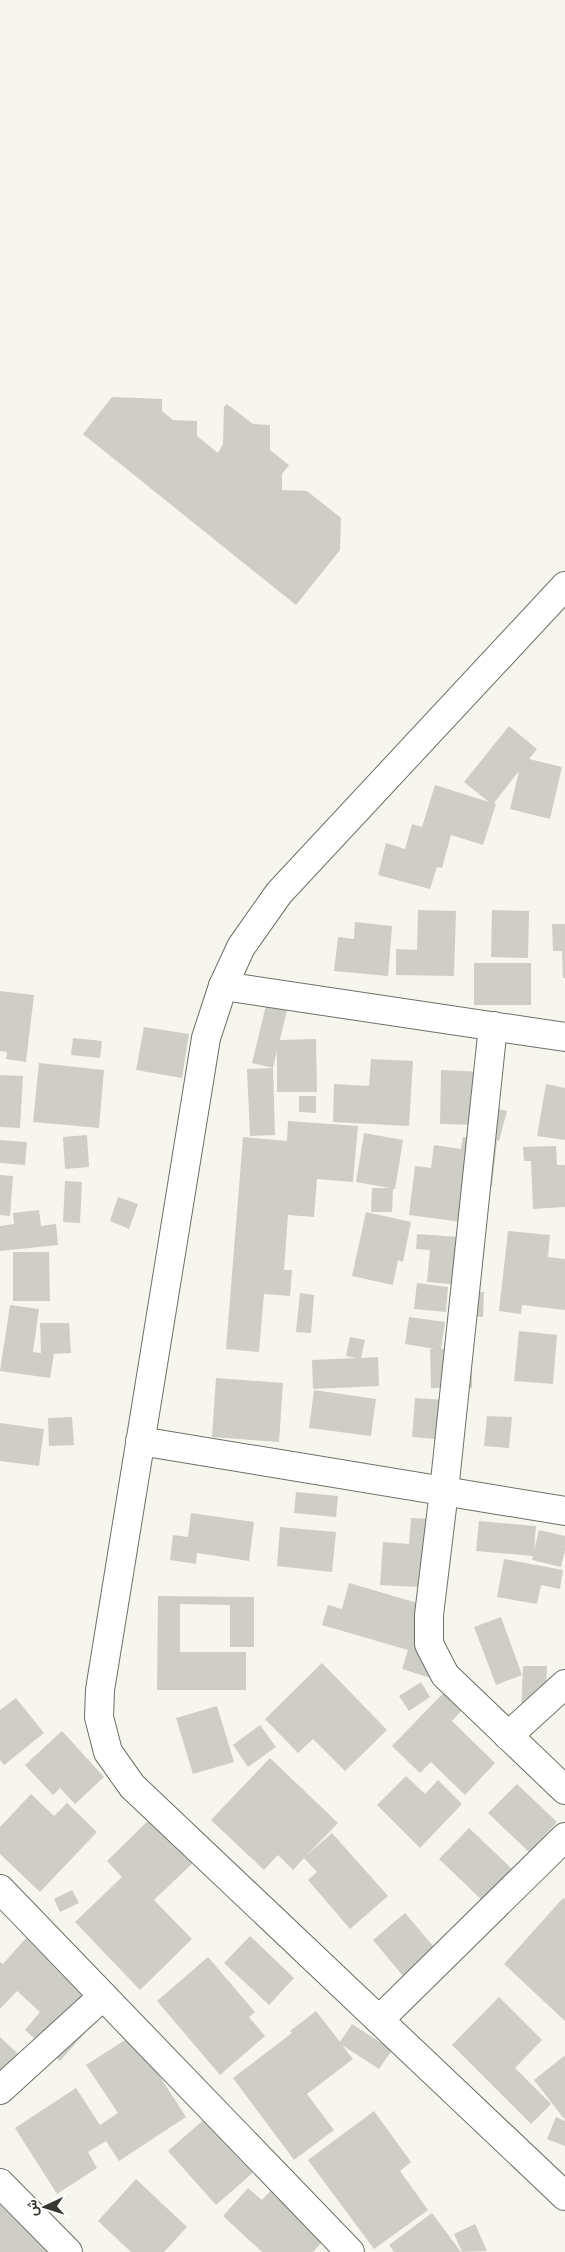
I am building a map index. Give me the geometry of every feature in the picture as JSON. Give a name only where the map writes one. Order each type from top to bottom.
[{"type":"street","points":[[565,586],[279,893],[241,947],[223,986],[206,1038],[100,1690],[99,1717],[108,1752],[132,1786],[565,2196]]},
{"type":"street","points":[[223,986],[565,1037]]},
{"type":"street","points":[[493,1026],[444,1491],[429,1615],[429,1644],[445,1675],[565,1790]]},
{"type":"street","points":[[140,1441],[565,1511]]},
{"type":"street","points":[[508,1736],[565,1684]]},
{"type":"street","points":[[379,2020],[565,1837]]},
{"type":"street","points":[[0,1889],[350,2252]]},
{"type":"street","points":[[0,2090],[103,1996]]},
{"type":"street","points":[[0,2183],[68,2252]]},
{"type":"building","points":[[112,397],[162,399],[162,411],[173,420],[197,421],[197,436],[218,453],[223,444],[224,407],[227,404],[253,424],[270,425],[270,450],[289,465],[282,474],[282,490],[307,491],[341,518],[340,550],[296,605],[83,434]]},
{"type":"building","points":[[509,726],[537,749],[529,759],[562,767],[550,819],[510,809],[519,771],[494,803],[496,804],[483,845],[451,835],[442,868],[437,867],[430,889],[378,875],[386,843],[405,849],[412,824],[422,827],[435,785],[489,802],[464,782]]},
{"type":"building","points":[[418,910],[456,911],[454,976],[396,975],[396,949],[417,950]]},
{"type":"building","points":[[492,910],[529,911],[528,958],[491,957]]},
{"type":"building","points":[[355,922],[392,926],[388,976],[334,971],[338,937],[354,939]]},
{"type":"building","points":[[552,924],[565,924],[565,978],[563,978],[562,951],[553,951]]},
{"type":"building","points":[[474,963],[531,963],[531,1005],[474,1005]]},
{"type":"building","points":[[0,991],[34,995],[26,1062],[6,1059],[7,1052],[0,1051]]},
{"type":"building","points":[[267,1001],[288,1006],[280,1040],[316,1039],[317,1092],[277,1092],[277,1051],[273,1068],[252,1063]]},
{"type":"building","points":[[144,1027],[189,1034],[182,1078],[136,1070]]},
{"type":"building","points":[[73,1038],[102,1041],[100,1058],[71,1055]]},
{"type":"building","points":[[371,1059],[413,1061],[409,1126],[333,1122],[334,1084],[369,1086]]},
{"type":"building","points":[[39,1063],[104,1070],[99,1128],[33,1122]]},
{"type":"building","points":[[273,1068],[275,1135],[250,1136],[247,1069]]},
{"type":"building","points":[[441,1070],[483,1072],[481,1125],[440,1124]]},
{"type":"building","points":[[0,1075],[23,1076],[20,1128],[0,1127]]},
{"type":"building","points":[[546,1084],[565,1088],[565,1140],[537,1136]]},
{"type":"building","points":[[299,1096],[316,1096],[316,1113],[299,1112]]},
{"type":"building","points":[[495,1108],[507,1111],[499,1141],[487,1138]]},
{"type":"building","points":[[288,1121],[358,1126],[353,1182],[317,1179],[314,1217],[288,1215],[284,1270],[292,1270],[290,1296],[264,1294],[259,1352],[226,1349],[243,1137],[287,1141]]},
{"type":"building","points":[[364,1133],[403,1140],[395,1189],[356,1182]]},
{"type":"building","points":[[87,1135],[89,1167],[65,1169],[63,1137]]},
{"type":"building","points":[[463,1137],[497,1141],[492,1186],[466,1183],[464,1198],[489,1201],[485,1225],[409,1215],[415,1166],[431,1168],[434,1145],[461,1149]]},
{"type":"building","points":[[0,1140],[27,1142],[25,1165],[0,1163]]},
{"type":"building","points":[[556,1146],[557,1165],[565,1165],[565,1207],[533,1209],[531,1161],[524,1161],[523,1147]]},
{"type":"building","points":[[0,1175],[13,1176],[10,1216],[0,1215]]},
{"type":"building","points":[[65,1181],[82,1182],[80,1223],[63,1222]]},
{"type":"building","points":[[372,1188],[393,1188],[392,1212],[371,1212]]},
{"type":"building","points":[[118,1197],[138,1204],[129,1229],[110,1221]]},
{"type":"building","points":[[39,1210],[41,1226],[56,1224],[58,1245],[0,1251],[0,1226],[14,1224],[13,1213]]},
{"type":"building","points":[[366,1212],[411,1222],[403,1262],[398,1260],[393,1285],[352,1276]]},
{"type":"building","points":[[508,1231],[550,1235],[548,1257],[565,1259],[565,1310],[522,1305],[521,1314],[499,1311]]},
{"type":"building","points":[[417,1234],[473,1238],[469,1291],[484,1292],[483,1317],[449,1315],[451,1284],[427,1282],[430,1250],[416,1249]]},
{"type":"building","points":[[13,1252],[49,1252],[50,1301],[13,1301]]},
{"type":"building","points":[[417,1283],[448,1287],[446,1312],[414,1309]]},
{"type":"building","points":[[300,1293],[314,1295],[311,1333],[296,1332]]},
{"type":"building","points":[[10,1305],[39,1309],[33,1352],[41,1353],[40,1323],[69,1323],[71,1353],[54,1354],[50,1378],[0,1371]]},
{"type":"building","points":[[409,1317],[445,1322],[441,1349],[447,1349],[447,1325],[472,1325],[472,1388],[431,1388],[430,1349],[435,1349],[405,1344]]},
{"type":"building","points":[[519,1331],[557,1335],[553,1384],[514,1381]]},
{"type":"building","points":[[350,1337],[365,1340],[361,1358],[378,1357],[379,1386],[313,1389],[312,1360],[356,1358],[346,1356]]},
{"type":"building","points":[[216,1378],[283,1383],[279,1442],[212,1437]]},
{"type":"building","points":[[314,1390],[376,1399],[371,1436],[309,1428]]},
{"type":"building","points":[[415,1398],[463,1401],[460,1441],[412,1437]]},
{"type":"building","points":[[487,1416],[512,1417],[509,1448],[484,1446]]},
{"type":"building","points":[[72,1417],[74,1445],[49,1446],[48,1418]]},
{"type":"building","points":[[0,1423],[44,1429],[39,1466],[0,1461]]},
{"type":"building","points":[[296,1492],[338,1496],[336,1517],[294,1513]]},
{"type":"building","points":[[191,1513],[254,1522],[249,1561],[197,1553],[196,1564],[170,1560],[173,1535],[188,1537]]},
{"type":"building","points":[[411,1518],[440,1519],[436,1588],[380,1585],[383,1542],[409,1544]]},
{"type":"building","points":[[479,1521],[536,1526],[534,1550],[539,1530],[565,1536],[565,1550],[561,1567],[532,1560],[533,1556],[476,1551]]},
{"type":"building","points":[[280,1527],[336,1532],[332,1572],[277,1566]]},
{"type":"building","points":[[504,1559],[563,1570],[560,1589],[541,1585],[537,1604],[497,1597]]},
{"type":"building","points":[[349,1583],[438,1609],[440,1681],[402,1669],[408,1650],[322,1625],[328,1605],[342,1609]]},
{"type":"building","points":[[158,1596],[254,1597],[254,1647],[230,1647],[230,1605],[180,1604],[180,1652],[246,1652],[246,1690],[157,1690]]},
{"type":"building","points":[[501,1617],[522,1675],[496,1685],[474,1627]]},
{"type":"building","points":[[322,1663],[387,1730],[345,1771],[313,1739],[298,1753],[265,1719]]},
{"type":"building","points":[[523,1666],[547,1666],[545,1714],[521,1712]]},
{"type":"building","points":[[421,1682],[430,1697],[409,1711],[399,1696]]},
{"type":"building","points":[[454,1682],[472,1699],[452,1721],[495,1763],[465,1795],[431,1762],[420,1773],[392,1746]]},
{"type":"building","points":[[16,1698],[44,1733],[4,1765],[0,1760],[0,1710]]},
{"type":"building","points":[[217,1706],[234,1762],[193,1774],[176,1718]]},
{"type":"building","points":[[260,1725],[276,1747],[248,1767],[233,1745]]},
{"type":"building","points":[[62,1731],[104,1777],[75,1804],[60,1788],[53,1795],[25,1765]]},
{"type":"building","points":[[270,1758],[338,1823],[306,1856],[332,1833],[388,1896],[350,1929],[308,1880],[317,1872],[304,1858],[293,1870],[278,1855],[264,1870],[211,1820]]},
{"type":"building","points":[[406,1776],[425,1794],[438,1780],[462,1804],[420,1848],[377,1805]]},
{"type":"building","points":[[517,1784],[557,1822],[529,1852],[488,1813]]},
{"type":"building","points":[[31,1794],[54,1816],[67,1803],[97,1832],[40,1892],[0,1854],[0,1827]]},
{"type":"building","points":[[156,1813],[199,1857],[154,1900],[192,1939],[140,1990],[75,1922],[122,1877],[107,1861]]},
{"type":"building","points":[[469,1828],[512,1869],[483,1901],[439,1859]]},
{"type":"building","points":[[72,1890],[79,1903],[60,1912],[54,1899]]},
{"type":"building","points":[[563,1898],[565,1899],[565,2021],[504,1964]]},
{"type":"building","points":[[405,1913],[445,1960],[413,1988],[373,1940]]},
{"type":"building","points":[[250,1936],[294,1978],[269,2005],[224,1963]]},
{"type":"building","points":[[27,1937],[107,2008],[60,2061],[25,2030],[40,2012],[17,1991],[0,2009],[0,1962],[3,1964]]},
{"type":"building","points":[[208,1957],[255,2012],[249,2017],[265,2036],[220,2075],[157,2001]]},
{"type":"building","points":[[499,1997],[542,2040],[515,2068],[551,2104],[531,2124],[452,2045]]},
{"type":"building","points":[[316,2011],[340,2042],[352,2024],[392,2050],[379,2069],[342,2045],[353,2059],[307,2094],[334,2130],[294,2160],[233,2078],[292,2033],[290,2031]]},
{"type":"building","points":[[133,2035],[186,2117],[119,2161],[106,2141],[88,2152],[97,2168],[57,2194],[15,2128],[76,2088],[100,2125],[118,2113],[86,2065]]},
{"type":"building","points":[[0,2037],[29,2064],[0,2096]]},
{"type":"building","points":[[565,2057],[565,2120],[534,2080]]},
{"type":"building","points":[[374,2111],[411,2162],[400,2171],[428,2210],[374,2249],[308,2160]]},
{"type":"building","points":[[209,2115],[256,2170],[216,2205],[168,2151]]},
{"type":"building","points":[[556,2117],[565,2121],[565,2146],[547,2139]]},
{"type":"building","points":[[136,2179],[187,2227],[164,2252],[131,2252],[98,2221]]},
{"type":"building","points":[[277,2184],[330,2233],[313,2252],[262,2252],[223,2216],[248,2188],[262,2200]]},
{"type":"building","points":[[0,2187],[51,2252],[0,2252]]},
{"type":"building","points":[[432,2213],[461,2252],[394,2252],[389,2245]]},
{"type":"building","points":[[475,2224],[487,2251],[462,2252],[454,2234]]}]
